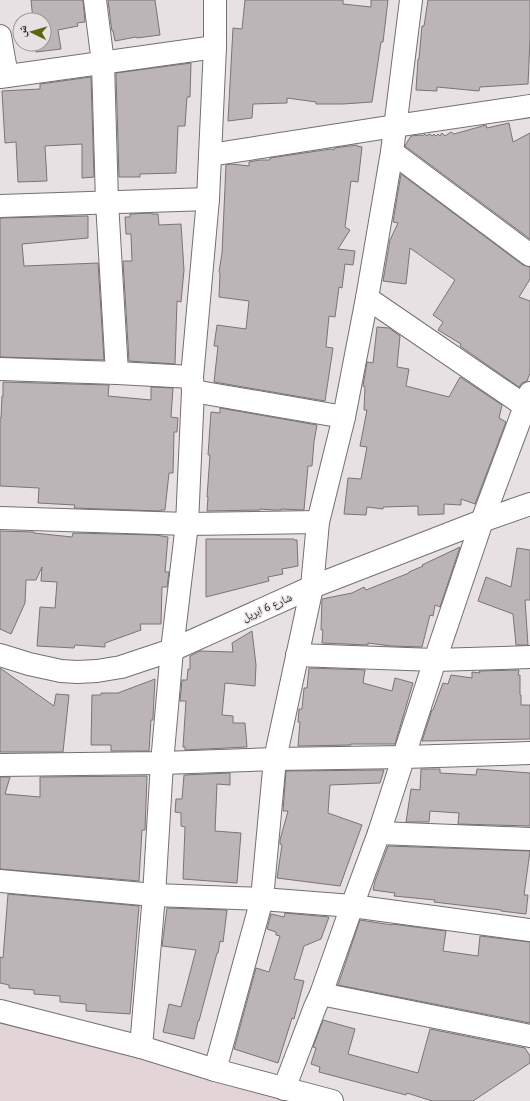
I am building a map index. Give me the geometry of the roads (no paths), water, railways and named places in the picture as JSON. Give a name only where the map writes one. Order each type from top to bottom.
[{"type":"street","points":[[95,0],[103,63],[107,202],[117,373]]},
{"type":"street","points":[[141,1047],[154,895],[162,763],[172,650],[187,524],[192,384],[208,199],[215,47],[215,0]]},
{"type":"street","points":[[215,1070],[262,899],[275,759],[312,586],[318,522],[344,417],[367,298],[392,152],[411,0]]},
{"type":"street","points":[[0,36],[4,77],[215,47]]},
{"type":"street","points":[[210,155],[530,106]]},
{"type":"street","points":[[392,152],[530,254]]},
{"type":"street","points":[[0,206],[208,199]]},
{"type":"street","points":[[284,1089],[321,994],[379,833],[435,660],[482,522],[527,399],[367,298]]},
{"type":"street","points":[[0,369],[117,373],[192,384],[344,417]]},
{"type":"street","name":"شارع 6 ابريل","points":[[0,655],[55,670],[77,672],[97,671],[121,667],[172,650],[312,586],[530,504]]},
{"type":"street","points":[[0,518],[187,524],[318,522]]},
{"type":"street","points":[[297,655],[435,660],[530,657]]},
{"type":"street","points":[[0,765],[162,763],[530,753]]},
{"type":"street","points":[[379,833],[530,839]]},
{"type":"street","points":[[0,882],[154,895],[262,899],[352,906],[530,930]]},
{"type":"street","points":[[321,994],[530,1036]]},
{"type":"street","points":[[0,1011],[141,1047],[215,1070],[332,1101]]}]
